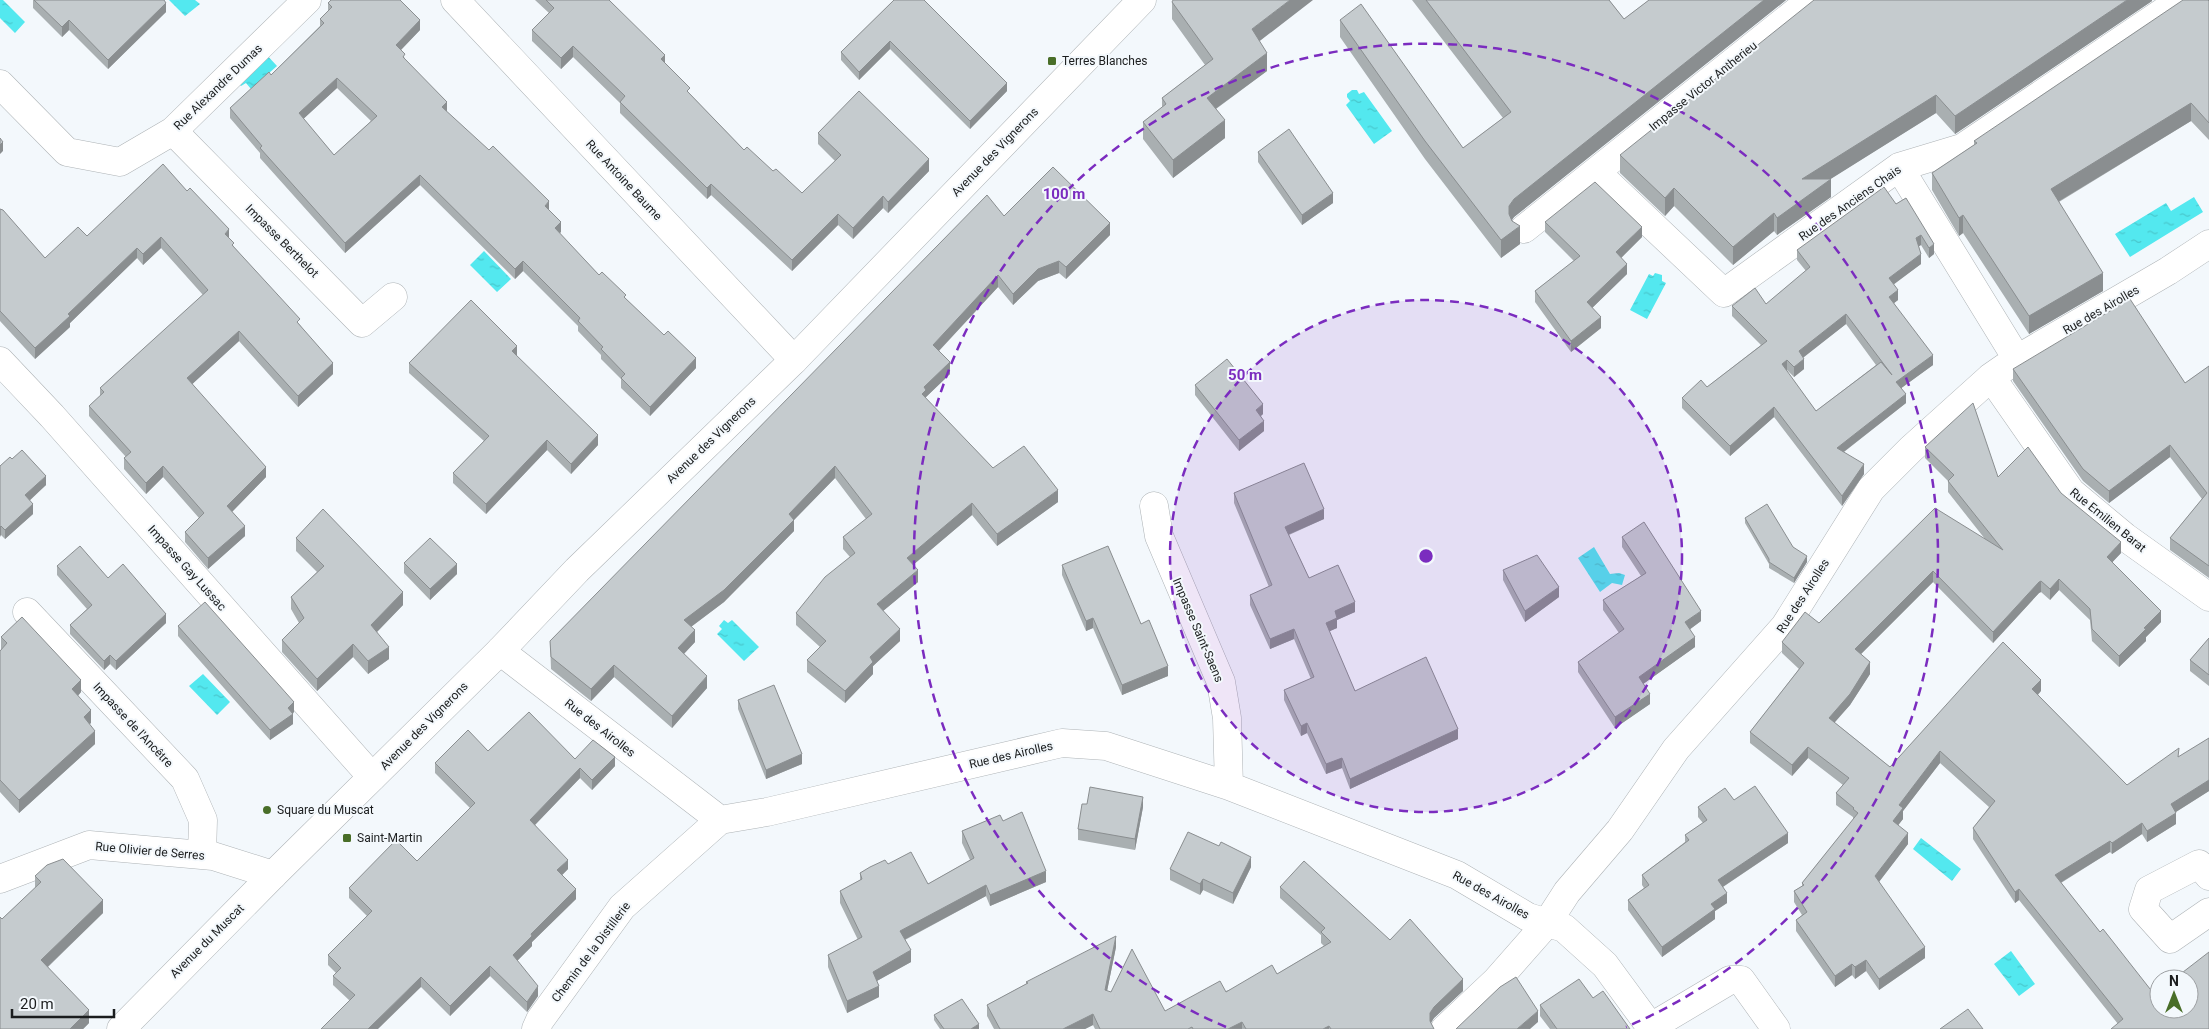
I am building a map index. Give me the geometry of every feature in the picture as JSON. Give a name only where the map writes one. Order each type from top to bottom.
[{"type":"street","name":"Rue Alexandre Dumas","points":[[0,84],[67,152],[120,162],[174,131],[307,0]]},
{"type":"street","name":"Rue Antoine Baume","points":[[455,0],[794,360]]},
{"type":"street","name":"Avenue des Vignerons","points":[[273,874],[500,651],[577,570],[794,360],[1142,0]]},
{"type":"street","name":"Impasse Victor Antherieu","points":[[1524,229],[1811,0]]},
{"type":"street","name":"Rue des Anciens Chais","points":[[1596,172],[1724,293],[1899,167],[1962,148],[2180,0]]},
{"type":"street","name":"Impasse Berthelot","points":[[174,131],[362,323],[393,297]]},
{"type":"street","points":[[1899,167],[2017,359]]},
{"type":"street","name":"Rue des Airolles","points":[[500,651],[720,820],[767,812],[1062,743],[1106,746],[1229,786],[1458,875],[1528,917],[1547,924],[1566,892],[1620,830],[1676,749],[1785,626],[1871,489],[1911,449],[1992,377],[2017,359],[2168,271],[2209,244]]},
{"type":"street","name":"Impasse Gay Lussac","points":[[0,361],[59,424],[372,777]]},
{"type":"street","name":"Rue Emilien Barat","points":[[1992,377],[2071,492],[2125,537],[2209,597]]},
{"type":"street","name":"Impasse Saint-Saens","points":[[1154,506],[1158,536],[1221,682],[1227,718],[1229,786]]},
{"type":"street","name":"Impasse de l'Ancêtre","points":[[27,612],[185,780],[203,820],[202,855]]},
{"type":"street","name":"Chemin de la Distillerie","points":[[536,1029],[540,1020],[622,907],[720,820]]},
{"type":"street","name":"Rue Olivier de Serres","points":[[1,880],[89,846],[213,856],[273,874]]},
{"type":"street","points":[[2209,876],[2199,864],[2149,890],[2143,909],[2170,939],[2209,912]]},
{"type":"street","name":"Avenue du Muscat","points":[[121,1029],[273,874]]},
{"type":"street","points":[[1445,1029],[1496,981],[1547,924],[1564,928],[1587,946],[1606,965],[1652,1028],[1730,980],[1741,980],[1776,1029]]},
{"type":"water","points":[[0,0],[3,0],[25,22],[15,33],[0,18]]},
{"type":"water","points":[[169,0],[195,0],[200,4],[185,16]]},
{"type":"water","points":[[264,52],[277,66],[251,89],[246,83],[241,86],[234,79]]},
{"type":"water","points":[[1352,90],[1357,90],[1359,94],[1364,92],[1392,131],[1374,144],[1346,105],[1350,101],[1347,94]]},
{"type":"water","points":[[2194,197],[2203,212],[2130,257],[2115,234],[2166,203],[2171,211]]},
{"type":"water","points":[[484,251],[511,279],[497,292],[470,265]]},
{"type":"water","points":[[1655,273],[1662,275],[1662,281],[1666,283],[1647,319],[1630,310],[1649,274],[1653,276]]},
{"type":"water","points":[[1594,547],[1610,574],[1619,573],[1625,575],[1622,585],[1612,583],[1600,592],[1578,558]]},
{"type":"water","points":[[724,620],[728,623],[732,620],[759,647],[744,661],[717,634],[722,629],[719,626]]},
{"type":"water","points":[[203,674],[230,702],[217,715],[189,686]]},
{"type":"water","points":[[1921,838],[1961,869],[1952,881],[1913,849]]},
{"type":"water","points":[[2011,951],[2035,984],[2019,996],[1994,964]]},
{"type":"building","points":[[34,0],[164,0],[166,3],[108,60],[69,20],[62,27]]},
{"type":"building","points":[[331,0],[400,0],[420,20],[396,45],[405,54],[403,57],[447,102],[442,107],[489,150],[493,146],[549,201],[545,206],[561,222],[555,228],[599,275],[602,272],[626,295],[624,297],[664,335],[668,331],[696,358],[650,407],[621,378],[625,374],[578,321],[580,318],[523,261],[515,269],[420,175],[345,243],[260,148],[262,146],[230,108],[269,72],[271,75],[324,23],[320,19],[332,7],[328,3]],"holes":[[[337,78],[377,116],[334,155],[299,113]]]},
{"type":"building","points":[[546,0],[609,0],[665,55],[661,59],[690,88],[687,91],[744,150],[747,147],[773,171],[776,169],[802,193],[841,155],[818,133],[859,91],[929,159],[888,202],[883,196],[853,228],[838,214],[792,260],[711,184],[707,188],[620,102],[625,96],[573,46],[561,58],[532,30],[554,8]]},
{"type":"building","points":[[894,0],[924,0],[1007,83],[970,121],[890,41],[859,72],[841,52]]},
{"type":"building","points":[[1173,0],[1290,0],[1252,29],[1267,53],[1207,98],[1225,120],[1173,160],[1143,122],[1166,104],[1162,98],[1213,59],[1172,2]]},
{"type":"building","points":[[1426,0],[1609,0],[1624,19],[1649,0],[1764,0],[1514,199],[1509,206],[1509,214],[1512,221],[1520,226],[1501,240],[1425,141],[1340,20],[1361,4],[1463,148],[1511,112]]},
{"type":"building","points":[[1814,0],[2127,0],[1955,116],[1936,95],[1802,179],[1831,179],[1777,218],[1774,213],[1733,247],[1674,188],[1665,198],[1620,155]]},
{"type":"building","points":[[2183,0],[2209,1],[2209,123],[2191,103],[2051,189],[2103,273],[2029,316],[1963,215],[1959,218],[1932,173],[1977,143],[1974,141]]},
{"type":"building","points":[[1289,129],[1333,193],[1302,215],[1258,152]]},
{"type":"building","points":[[163,164],[187,191],[190,188],[229,229],[225,234],[234,243],[232,245],[300,319],[297,322],[333,363],[298,396],[239,331],[187,378],[266,467],[227,506],[245,526],[208,558],[185,532],[204,513],[163,466],[146,483],[124,458],[131,452],[89,406],[104,392],[100,388],[208,290],[161,237],[143,254],[137,248],[68,314],[70,316],[35,348],[0,311],[0,209],[3,210],[45,258],[78,227],[87,236]]},
{"type":"building","points":[[1053,167],[1110,223],[1066,267],[1059,261],[1038,269],[1013,294],[998,275],[933,345],[950,362],[924,387],[926,390],[922,394],[993,468],[1024,446],[1058,490],[997,534],[972,503],[907,558],[918,570],[877,604],[900,629],[870,657],[873,662],[845,691],[807,660],[826,641],[796,613],[825,577],[855,553],[843,537],[872,514],[835,466],[789,514],[794,520],[724,590],[684,620],[695,630],[678,648],[707,676],[672,716],[614,665],[591,689],[551,657],[550,641],[987,195],[1004,216]]},
{"type":"building","points":[[1595,182],[1642,227],[1616,252],[1627,264],[1587,302],[1601,317],[1571,341],[1535,291],[1580,256],[1545,222]]},
{"type":"building","points":[[1884,187],[1896,204],[1906,198],[1934,244],[1929,248],[1921,235],[1916,238],[1921,254],[1889,278],[1898,290],[1889,297],[1933,355],[1896,382],[1906,394],[1837,448],[1864,464],[1842,496],[1774,407],[1730,446],[1682,398],[1701,380],[1707,387],[1767,341],[1732,306],[1755,288],[1766,304],[1810,267],[1797,250]],"holes":[[[1846,314],[1892,375],[1881,362],[1816,411],[1782,364],[1787,360],[1794,367],[1804,359],[1799,351]]]},
{"type":"building","points":[[2130,299],[2185,383],[2209,366],[2209,566],[2170,538],[2207,493],[2170,445],[2109,491],[2083,469],[2013,369]]},
{"type":"building","points":[[471,300],[517,346],[512,351],[598,435],[571,464],[547,440],[486,504],[453,473],[489,436],[409,363]]},
{"type":"building","points":[[1227,359],[1263,404],[1256,410],[1264,421],[1239,440],[1195,385]]},
{"type":"building","points":[[1973,403],[1998,477],[2028,447],[2061,493],[2121,542],[2107,557],[2161,611],[2119,656],[2092,629],[2090,609],[2059,579],[2050,589],[2041,581],[2039,582],[1993,632],[1933,571],[1855,649],[1870,662],[1850,694],[1829,718],[1890,767],[2003,642],[2041,680],[2032,689],[2127,785],[2179,748],[2178,757],[2209,738],[2209,780],[2171,804],[2176,813],[2147,831],[2142,823],[2112,843],[2110,841],[2055,875],[2100,932],[2103,929],[2149,988],[2149,1019],[2199,1019],[2199,969],[2187,969],[2209,952],[2209,1029],[2111,1029],[2123,1019],[2019,889],[2015,892],[1973,828],[1995,801],[1940,751],[1899,805],[1903,808],[1893,821],[1908,833],[1875,876],[1925,947],[1879,979],[1866,960],[1855,967],[1852,964],[1835,976],[1796,920],[1807,912],[1794,891],[1804,885],[1802,883],[1858,813],[1836,793],[1849,778],[1808,747],[1792,765],[1750,732],[1804,663],[1782,642],[1805,612],[1819,623],[1935,508],[2003,550],[1948,481],[1954,475],[1925,447]]},
{"type":"building","points":[[22,450],[46,476],[25,495],[33,504],[5,530],[0,527],[0,466]]},
{"type":"building","points":[[1304,463],[1324,509],[1285,527],[1309,578],[1338,565],[1355,602],[1335,611],[1337,618],[1326,623],[1355,691],[1426,657],[1458,729],[1350,779],[1342,758],[1326,764],[1307,723],[1301,726],[1284,690],[1314,677],[1294,629],[1270,639],[1250,595],[1272,585],[1234,493]]},
{"type":"building","points":[[1767,504],[1793,547],[1807,556],[1794,578],[1769,562],[1745,518]]},
{"type":"building","points":[[323,509],[403,592],[371,625],[389,647],[368,661],[353,644],[317,679],[282,640],[304,618],[291,597],[324,566],[296,538]]},
{"type":"building","points":[[1644,522],[1701,611],[1685,622],[1695,637],[1639,677],[1650,694],[1615,717],[1578,662],[1624,629],[1603,600],[1646,573],[1622,537]]},
{"type":"building","points":[[430,538],[457,564],[430,589],[404,563]]},
{"type":"building","points":[[80,546],[108,578],[123,564],[166,614],[116,661],[110,655],[104,661],[70,625],[92,605],[57,566]]},
{"type":"building","points":[[1108,546],[1141,624],[1149,620],[1168,666],[1122,685],[1093,618],[1086,621],[1062,565]]},
{"type":"building","points":[[1537,555],[1559,587],[1525,611],[1503,570]]},
{"type":"building","points":[[205,602],[294,702],[288,708],[293,714],[270,730],[178,626]]},
{"type":"building","points":[[22,617],[81,680],[72,689],[91,710],[84,717],[95,731],[19,800],[0,780],[0,651],[7,643],[1,637]]},
{"type":"building","points":[[2209,638],[2209,675],[2190,660]]},
{"type":"building","points":[[774,685],[802,754],[766,770],[738,700]]},
{"type":"building","points":[[529,712],[575,759],[593,740],[615,757],[592,780],[580,768],[530,820],[568,860],[557,870],[576,889],[513,955],[538,986],[527,1002],[490,966],[450,1006],[421,977],[368,1029],[321,1029],[355,995],[333,976],[341,968],[328,955],[372,911],[349,888],[396,840],[417,861],[475,803],[435,763],[468,730],[488,751]]},
{"type":"building","points":[[1755,786],[1788,833],[1718,880],[1727,893],[1711,904],[1715,909],[1662,947],[1628,900],[1649,885],[1642,875],[1689,840],[1685,835],[1707,820],[1698,807],[1725,788],[1734,800]]},
{"type":"building","points":[[1090,787],[1143,797],[1135,839],[1078,829],[1082,804],[1087,804]]},
{"type":"building","points":[[1022,812],[1046,871],[990,895],[986,885],[900,931],[911,950],[873,972],[879,986],[847,1001],[828,955],[862,937],[840,891],[862,879],[860,873],[870,867],[885,860],[888,864],[911,852],[928,884],[974,858],[962,831],[1000,815],[1003,821]]},
{"type":"building","points":[[1188,832],[1219,846],[1221,842],[1251,857],[1233,893],[1203,879],[1200,884],[1170,869]]},
{"type":"building","points":[[63,859],[103,900],[41,960],[89,1010],[70,1029],[0,1029],[0,917],[2,919],[41,882],[35,876],[47,865]]},
{"type":"building","points":[[1304,861],[1390,940],[1410,919],[1463,979],[1430,1013],[1430,1021],[1434,1029],[1331,1029],[1329,1026],[1323,1029],[1246,1029],[1242,1022],[1228,1029],[1193,1029],[1192,1027],[1188,1029],[1100,1029],[1093,1014],[1063,1029],[1000,1029],[987,1005],[1028,983],[1026,982],[1116,936],[1105,990],[1111,992],[1132,949],[1165,1011],[1220,981],[1226,992],[1272,965],[1277,974],[1331,942],[1321,932],[1325,928],[1280,887]]},
{"type":"building","points":[[1516,977],[1538,1011],[1517,1029],[1456,1029],[1500,987]]},
{"type":"building","points":[[1579,979],[1593,998],[1603,991],[1630,1029],[1557,1029],[1540,1005]]},
{"type":"building","points":[[962,999],[979,1024],[971,1029],[944,1029],[934,1015]]},
{"type":"building","points":[[1968,1009],[1983,1029],[1940,1029]]},
{"type":"place","name":"Terres Blanches","points":[[1052,61]]},
{"type":"place","name":"Square du Muscat","points":[[267,810]]},
{"type":"place","name":"Saint-Martin","points":[[347,838]]}]
